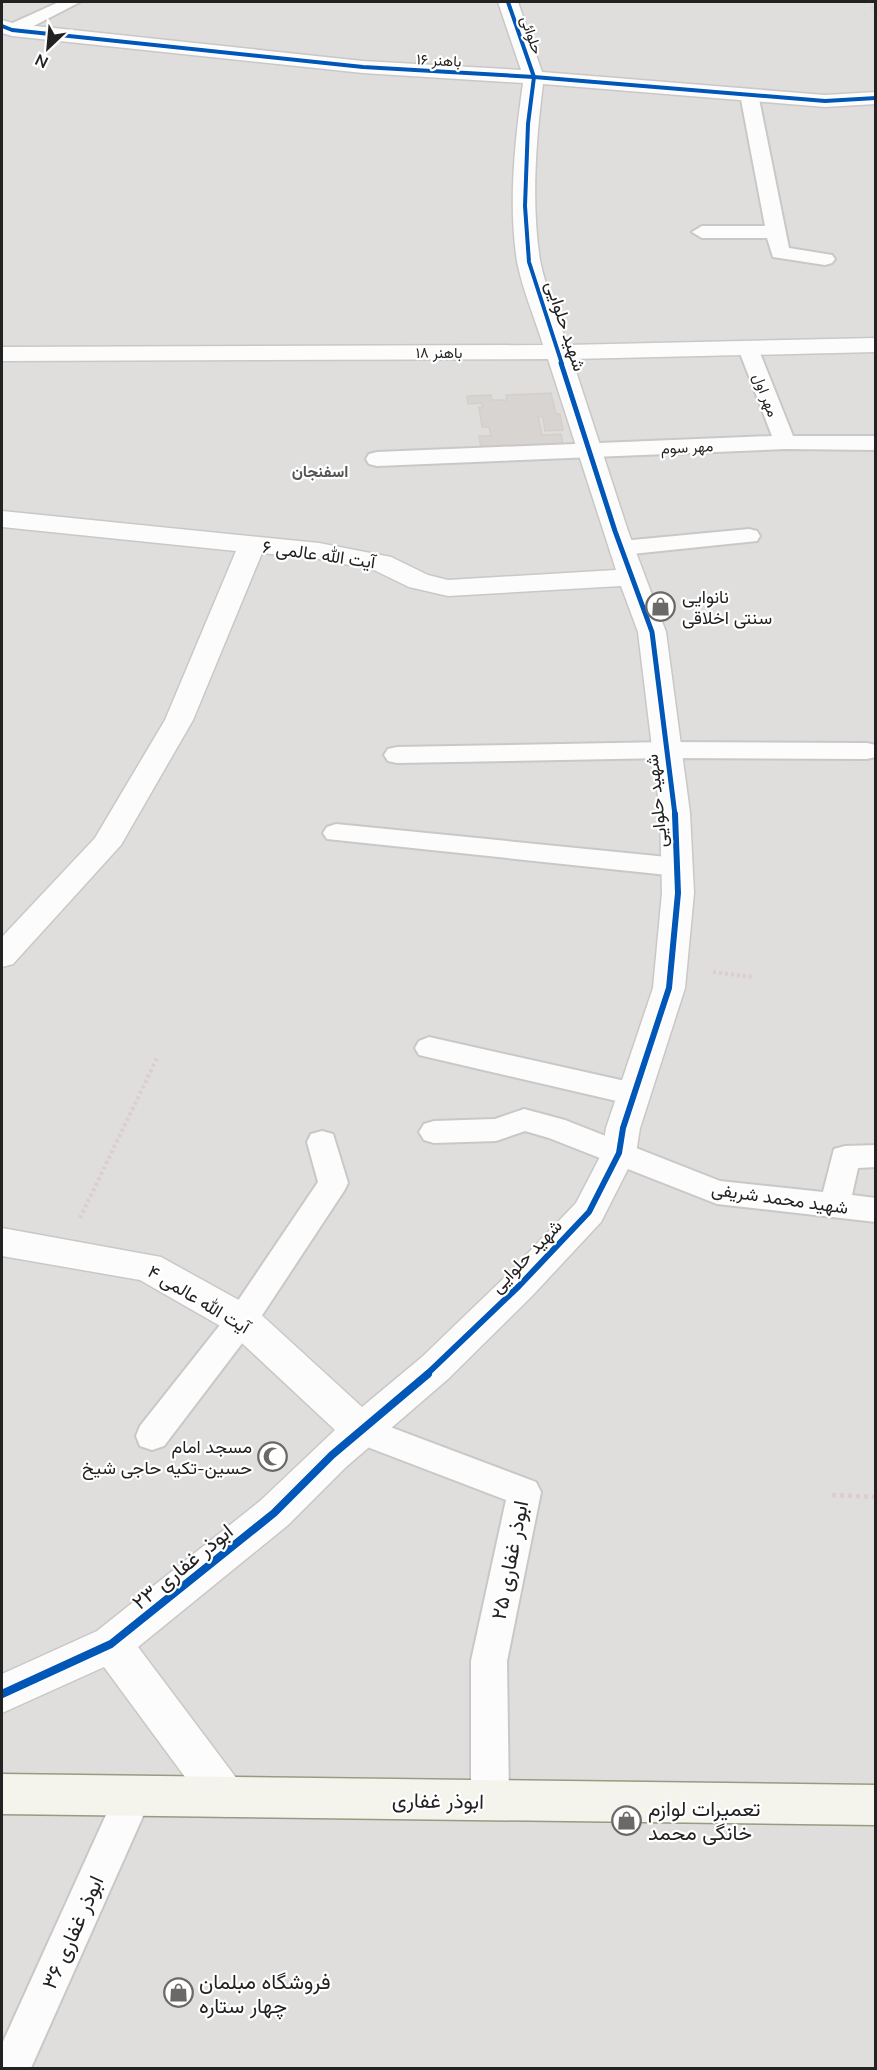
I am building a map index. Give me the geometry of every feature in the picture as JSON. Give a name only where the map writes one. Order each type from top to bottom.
[{"type":"street","name":"حلوائی","points":[[508,2],[534,77]]},
{"type":"street","name":"باهنر ۱۶","points":[[7,28],[363,67],[534,77],[825,101],[876,98]]},
{"type":"street","name":"شهید حلوایی","points":[[361,1430],[435,1368],[519,1286],[589,1212],[619,1153],[623,1128],[669,988],[678,893],[675,813],[652,632],[622,548],[529,262],[525,206],[528,124],[534,77]]},
{"type":"street","name":"باهنر ۱۸","points":[[2,354],[558,352],[876,345]]},
{"type":"street","name":"آیت الله عالمی ۶","points":[[2,519],[319,551],[382,563],[418,580],[447,588],[632,577]]},
{"type":"street","points":[[2,956],[106,845],[179,720],[252,544]]},
{"type":"street","name":"آیت الله عالمی ۴","points":[[2,1242],[148,1267],[242,1320],[361,1430]]},
{"type":"street","name":"ابوذر غفاری ۲۳","points":[[2,1694],[111,1644],[274,1513],[361,1430]]},
{"type":"street","points":[[111,1644],[225,1797]]},
{"type":"street","name":"ابوذر غفاری","points":[[2,1794],[876,1805]]},
{"type":"lane","points":[[7,28],[72,2]]},
{"type":"lane","points":[[749,94],[780,253],[825,259]]},
{"type":"lane","points":[[702,232],[776,232]]},
{"type":"lane","name":"مهر اول","points":[[748,348],[785,442]]},
{"type":"lane","name":"مهر سوم","points":[[377,459],[785,442],[876,443]]},
{"type":"lane","points":[[622,548],[749,536]]},
{"type":"lane","points":[[397,756],[667,750],[867,751]]},
{"type":"lane","points":[[336,834],[677,867]]},
{"type":"lane","points":[[429,1048],[634,1094]]},
{"type":"lane","name":"شهید محمد شریفی","points":[[434,1132],[496,1130],[524,1120],[555,1128],[717,1192],[876,1210]]},
{"type":"lane","points":[[152,1436],[242,1320],[333,1183],[322,1142]]},
{"type":"lane","points":[[835,1206],[845,1157],[876,1156]]},
{"type":"lane","name":"ابوذر غفاری ۲۵","points":[[361,1430],[524,1492],[489,1661],[490,1801]]},
{"type":"lane","name":"ابوذر غفاری ۳۶","points":[[11,2068],[134,1796]]},
{"type":"path","points":[[871,8],[876,8]]},
{"type":"path","points":[[63,1253],[158,1056]]},
{"type":"path","points":[[832,1495],[876,1497]]},
{"type":"shaded area","points":[[2,2],[875,2],[875,2068],[2,2068]]},
{"type":"building","points":[[551,393],[556,414],[560,414],[563,430],[545,431],[543,417],[538,417],[542,435],[561,434],[563,445],[481,448],[479,436],[491,436],[489,427],[482,427],[479,407],[483,407],[482,403],[468,404],[467,396],[491,395],[492,400],[507,400],[506,395]]},
{"type":"cycle path","points":[[2,1694],[111,1644],[197,1577],[274,1513],[332,1455],[435,1368],[519,1286],[589,1212],[619,1153],[623,1128],[669,988],[678,893],[675,813],[652,632],[615,531],[529,262],[525,206],[528,124],[534,77],[508,2]]},
{"type":"cycle path","points":[[2,26],[12,30],[363,67],[534,77],[825,101],[876,98]]},
{"type":"place","name":"نانوایی سنتی اخلاقی","points":[[661,606]]},
{"type":"place","name":"مسجد امام حسین-تکیه حاجی شیخ","points":[[273,1456]]},
{"type":"place","name":"تعمیرات لوازم خانگی محمد","points":[[627,1820]]},
{"type":"place","name":"فروشگاه مبلمان چهار ستاره","points":[[178,1993]]},
{"type":"district","name":"اسفنجان","points":[[320,471]]}]
